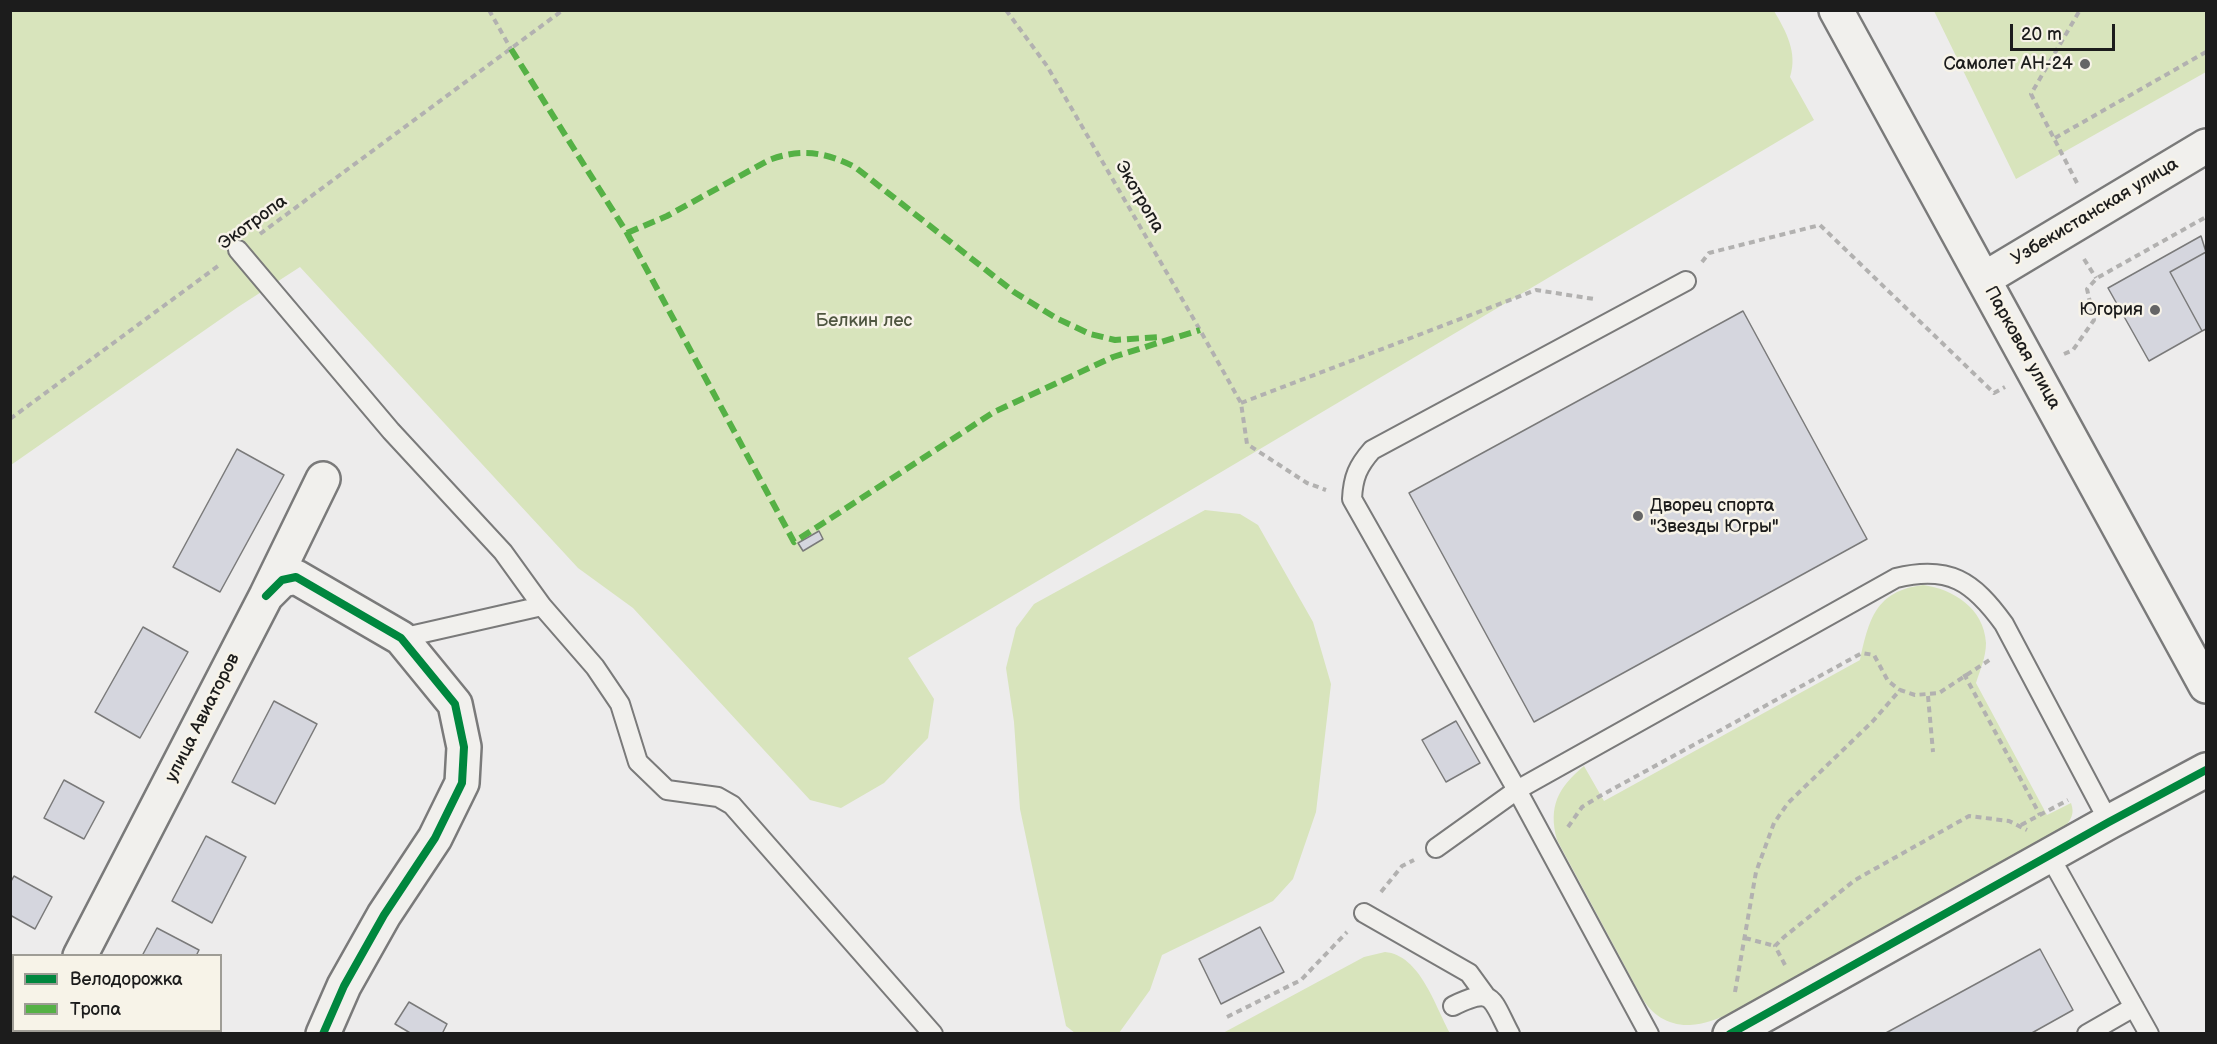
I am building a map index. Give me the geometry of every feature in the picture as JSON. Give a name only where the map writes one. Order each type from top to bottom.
[{"type":"street","name":"Парковая улица","points":[[1836,10],[2206,686]]},
{"type":"street","name":"Узбекистанская улица","points":[[1984,279],[2206,146]]},
{"type":"street","name":"улица Авиаторов","points":[[81,954],[266,596],[323,479]]},
{"type":"street","points":[[266,596],[282,580],[296,578],[401,638],[455,704],[464,747],[462,783],[435,838],[384,915],[344,986],[323,1034]]},
{"type":"street","points":[[1733,1032],[2206,770]]},
{"type":"lane","points":[[238,250],[391,431],[503,552],[542,606],[595,667],[620,704],[638,762],[667,790],[718,797],[732,805],[933,1034]]},
{"type":"lane","points":[[1648,1034],[1517,789],[1352,499],[1353,480],[1360,464],[1372,450],[1686,281]]},
{"type":"lane","points":[[1436,848],[1517,789],[1896,578],[1922,572],[1951,576],[1972,586],[2004,624],[2109,822]]},
{"type":"lane","points":[[401,638],[542,606]]},
{"type":"lane","points":[[2049,855],[2149,1034]]},
{"type":"lane","points":[[1364,913],[1469,973],[1485,995],[1492,1000],[1510,1034]]},
{"type":"lane","points":[[1453,1006],[1477,995],[1485,995]]},
{"type":"lane","points":[[2087,1034],[2134,1007]]},
{"type":"path","points":[[489,10],[511,49]]},
{"type":"path","points":[[2080,10],[2031,94],[2077,183],[2083,257],[2097,278]]},
{"type":"path","points":[[2055,138],[2206,52]]},
{"type":"path","points":[[1709,253],[1820,225],[1994,393],[2073,350],[2094,320],[2087,289],[2097,278],[2206,217]]},
{"type":"path","points":[[1241,403],[1536,290],[1639,306]]},
{"type":"path","points":[[1567,831],[1577,812],[1600,796],[1862,653],[1874,655],[1888,681],[1900,690],[1928,696],[1954,685],[1964,674],[2015,646]]},
{"type":"path","points":[[1964,674],[2040,815]]},
{"type":"path","points":[[1733,1032],[1731,1011],[1756,872],[1774,822],[1788,803],[1873,721],[1900,690]]},
{"type":"path","points":[[1928,696],[1934,752]]},
{"type":"path","points":[[2021,825],[2091,787]]},
{"type":"path","points":[[1775,945],[1855,880],[1970,816],[2021,825],[2040,842],[2049,855]]},
{"type":"path","points":[[1227,1017],[1301,980],[1364,913],[1402,867],[1436,848]]},
{"type":"path","points":[[1745,938],[1775,945]]},
{"type":"path","points":[[1775,945],[1800,995]]},
{"type":"green space","name":"Белкин лес","points":[[11,11],[1774,11],[1790,42],[1793,59],[1790,77],[1814,120],[908,658],[934,699],[928,738],[884,783],[841,808],[810,800],[633,608],[578,568],[300,267],[238,307],[11,465]]},
{"type":"green space","points":[[1934,11],[2206,11],[2206,72],[2016,179]]},
{"type":"green space","points":[[1205,510],[1240,514],[1258,525],[1313,622],[1331,684],[1316,812],[1293,879],[1273,901],[1162,955],[1150,990],[1119,1033],[1075,1033],[1066,1026],[1020,809],[1014,722],[1006,668],[1016,628],[1034,604]]},
{"type":"green space","points":[[1923,585],[1956,596],[1973,610],[1980,620],[1986,648],[1976,683],[2047,815],[2071,803],[2073,810],[2070,820],[2063,829],[1917,912],[1731,1013],[1711,1021],[1690,1025],[1675,1024],[1662,1018],[1651,1010],[1642,998],[1557,840],[1554,817],[1557,798],[1568,782],[1584,766],[1604,801],[1860,660],[1871,620],[1884,601],[1907,588]]},
{"type":"green space","points":[[1385,952],[1397,955],[1417,972],[1450,1033],[1223,1033],[1364,957]]},
{"type":"building","name":"Югория","points":[[2201,236],[2206,252],[2170,272],[2202,331],[2149,361],[2108,288]]},
{"type":"building","points":[[2206,252],[2206,329],[2202,331],[2170,272]]},
{"type":"building","name":"Дворец спорта \"Звезды Югры\"","points":[[1743,311],[1867,539],[1534,722],[1409,493]]},
{"type":"building","points":[[237,449],[284,475],[220,592],[173,567]]},
{"type":"building","points":[[819,531],[823,539],[803,551],[798,543]]},
{"type":"building","points":[[143,627],[188,652],[140,738],[95,712]]},
{"type":"building","points":[[274,701],[317,724],[275,804],[232,782]]},
{"type":"building","points":[[1456,721],[1480,763],[1446,782],[1422,740]]},
{"type":"building","points":[[64,780],[104,802],[84,839],[44,818]]},
{"type":"building","points":[[206,836],[246,857],[212,923],[172,901]]},
{"type":"building","points":[[14,876],[52,897],[35,929],[10,915],[10,883]]},
{"type":"building","points":[[1260,927],[1284,972],[1221,1004],[1199,959]]},
{"type":"building","points":[[157,928],[199,950],[197,954],[143,954]]},
{"type":"building","points":[[2040,949],[2073,1010],[2030,1034],[1884,1034]]},
{"type":"building","points":[[409,1002],[447,1024],[442,1034],[412,1034],[395,1024]]},
{"type":"marked path","points":[[511,49],[627,233],[794,542],[994,412],[1113,357],[1200,330]]},
{"type":"marked path","points":[[627,233],[667,216],[769,160],[792,154],[813,153],[855,167],[1014,292],[1056,318],[1090,334],[1115,340],[1159,337]]},
{"type":"cycle path","points":[[266,596],[282,580],[296,577],[401,638],[455,704],[464,747],[462,783],[435,838],[384,915],[344,986],[323,1034]]},
{"type":"cycle path","points":[[1730,1034],[2206,770]]},
{"type":"place","name":"Самолет АН-24","points":[[2085,64]]},
{"type":"place","name":"Югория","points":[[2155,310]]},
{"type":"place","name":"Дворец спорта \"Звезды Югры\"","points":[[1638,516]]}]
